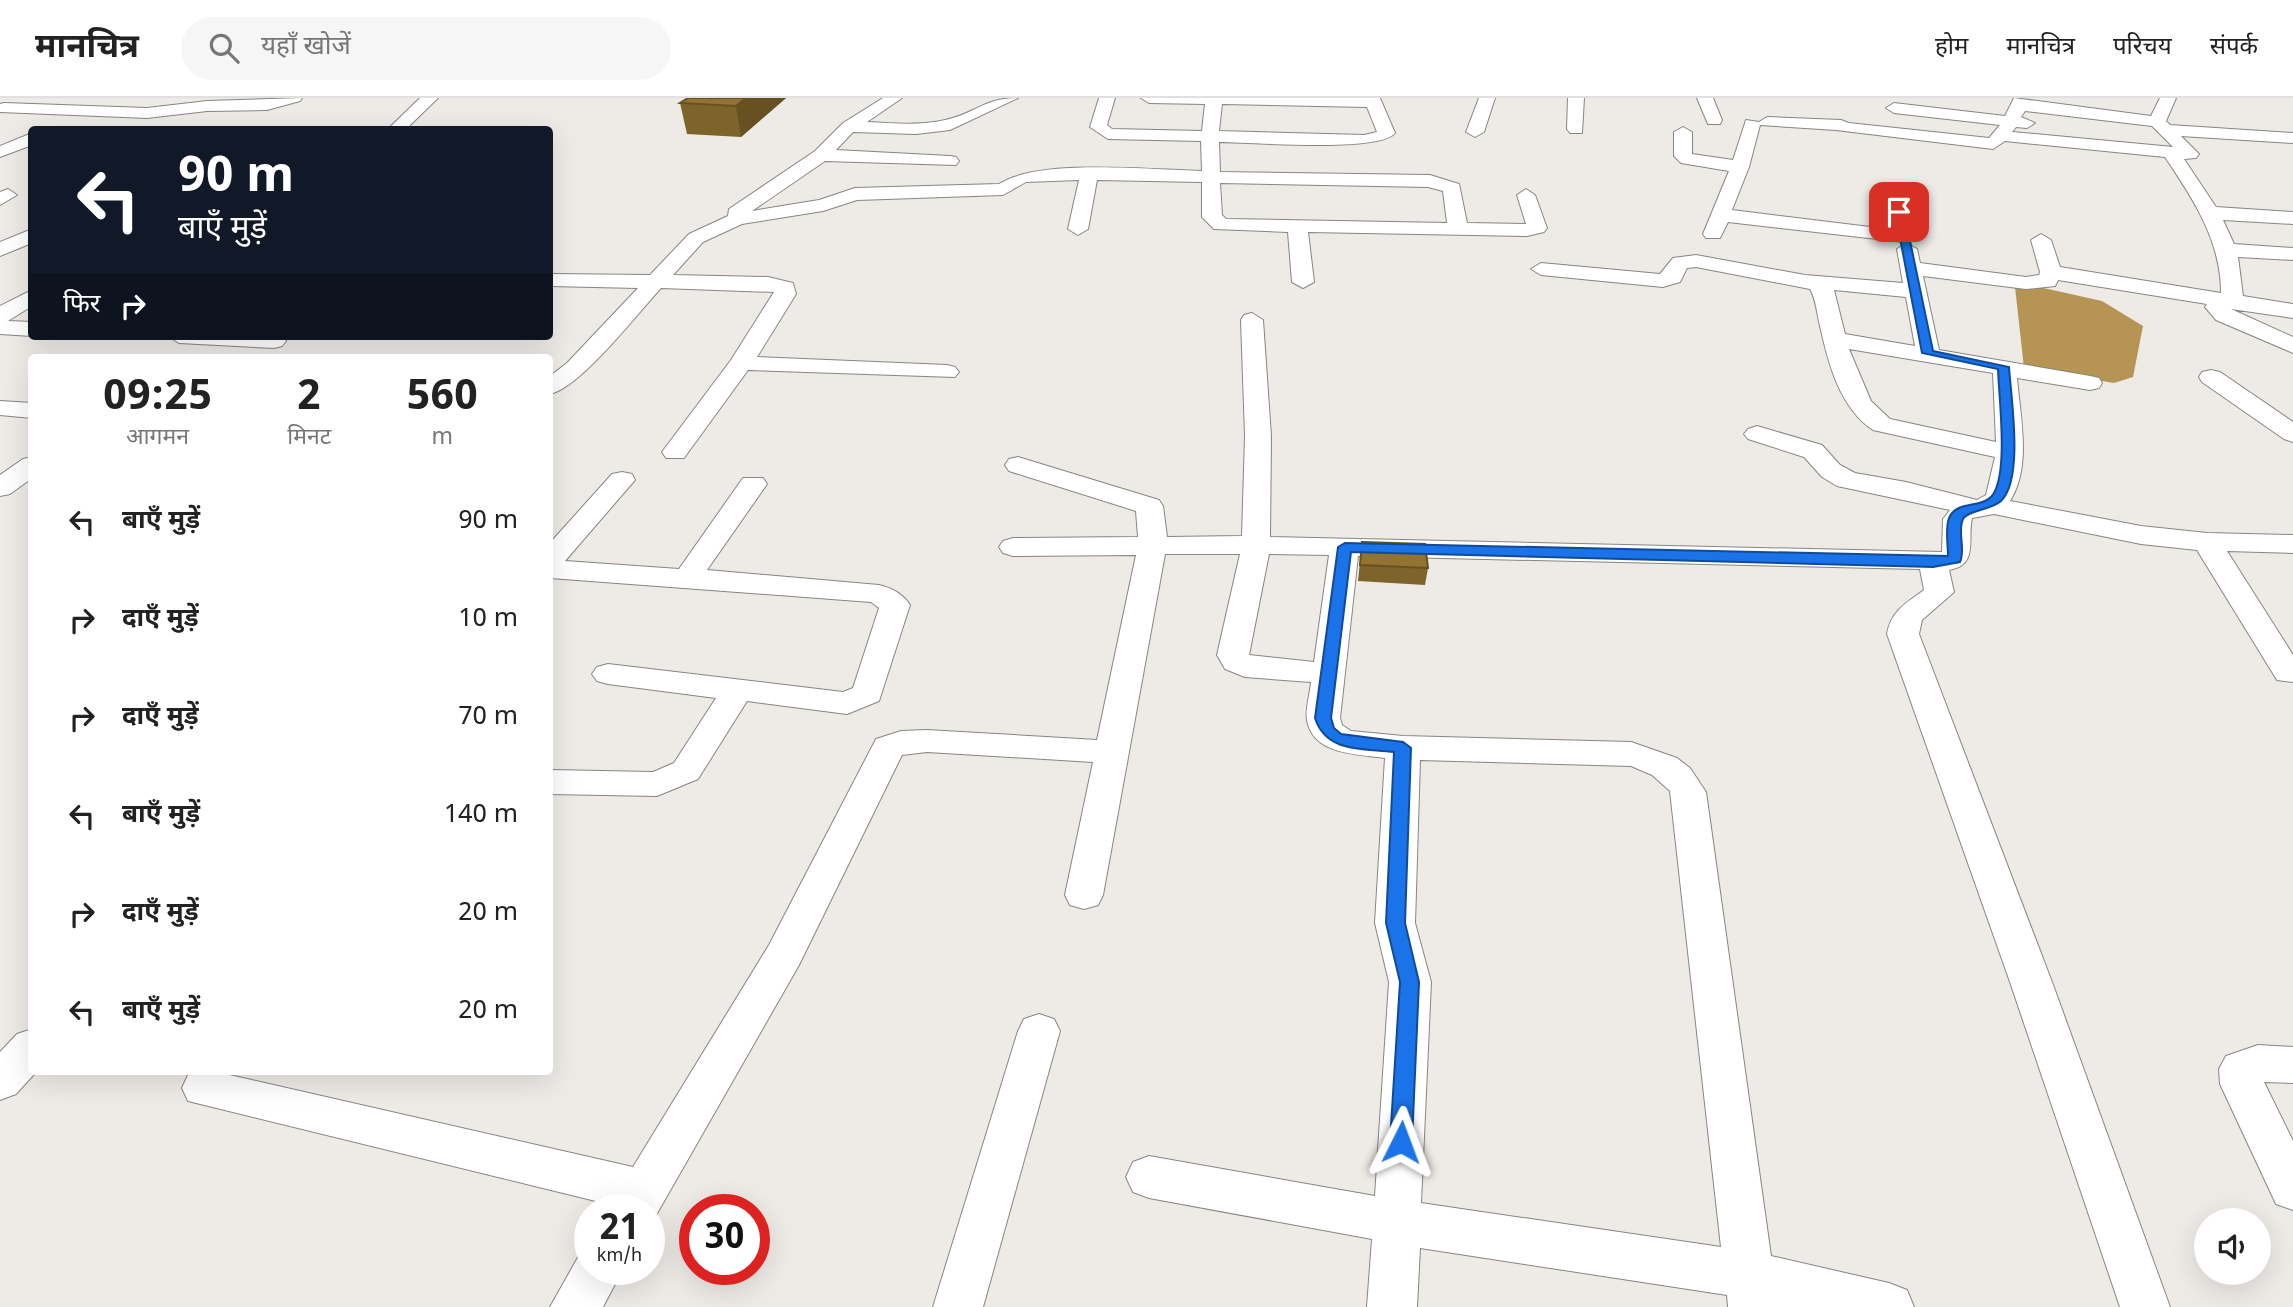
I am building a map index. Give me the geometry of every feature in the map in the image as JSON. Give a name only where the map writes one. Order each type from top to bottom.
[{"type":"street","points":[[2,109],[25,98]]},
{"type":"street","points":[[132,126],[184,98]]},
{"type":"street","points":[[2,109],[57,111],[87,105],[158,112],[277,104],[294,98]]},
{"type":"street","points":[[399,126],[430,98]]},
{"type":"street","points":[[553,385],[575,368],[696,238],[821,155],[849,127],[894,98]]},
{"type":"street","points":[[849,127],[916,129],[950,125],[1010,98]]},
{"type":"street","points":[[1107,98],[1098,127],[1101,132],[1122,136],[1374,139],[1386,133],[1373,100],[1149,98]]},
{"type":"street","points":[[1475,132],[1487,98]]},
{"type":"street","points":[[1705,98],[1714,120]]},
{"type":"street","points":[[2162,126],[2168,98]]},
{"type":"street","points":[[1214,99],[1210,137],[1215,221],[1230,227],[1534,229],[1536,228],[1526,195]]},
{"type":"street","points":[[1572,99],[1576,130]]},
{"type":"street","points":[[1713,234],[1759,123],[1841,125],[1988,144],[1998,142],[2021,102],[2162,126],[2291,139]]},
{"type":"street","points":[[251,124],[277,104]]},
{"type":"street","points":[[57,126],[87,105]]},
{"type":"street","points":[[1894,108],[2006,128],[2190,154],[2162,126]]},
{"type":"street","points":[[2006,128],[2089,130]]},
{"type":"street","points":[[1683,132],[1683,156],[1687,159],[1740,167]]},
{"type":"street","points":[[0,152],[28,140]]},
{"type":"street","points":[[2171,153],[2212,213],[2234,272],[2232,303]]},
{"type":"street","points":[[821,155],[950,160]]},
{"type":"street","points":[[710,230],[738,219],[823,205],[855,194],[992,190],[1008,187],[1030,175],[1440,182],[1452,188],[1458,230]]},
{"type":"street","points":[[1078,229],[1089,175]]},
{"type":"street","points":[[1899,212],[1927,353]]},
{"type":"street","points":[[2212,213],[2293,218]]},
{"type":"street","points":[[1721,215],[1904,236]]},
{"type":"street","points":[[1298,229],[1303,282]]},
{"type":"street","points":[[0,250],[28,238]]},
{"type":"street","points":[[1910,268],[2026,283],[2047,281],[2051,272],[2041,240]]},
{"type":"street","points":[[2227,250],[2293,254]]},
{"type":"street","points":[[1541,269],[1663,281],[1672,277],[1680,262],[1696,261],[1808,281],[1915,291]]},
{"type":"street","points":[[2051,272],[2293,311]]},
{"type":"street","points":[[553,280],[768,283],[785,288],[785,294],[741,363],[675,452]]},
{"type":"street","points":[[1808,281],[1823,290],[1833,339],[1864,413],[1874,422],[2008,452]]},
{"type":"street","points":[[0,316],[28,298]]},
{"type":"street","points":[[2232,303],[2213,303],[2224,315],[2293,346]]},
{"type":"street","points":[[1252,320],[1258,436],[1256,545],[1233,655],[1236,662],[1245,667],[1327,673]]},
{"type":"street","points":[[0,327],[28,329]]},
{"type":"street","points":[[1833,339],[2090,383]]},
{"type":"street","points":[[255,340],[274,341]]},
{"type":"street","points":[[741,363],[947,372]]},
{"type":"street","points":[[1013,547],[1153,543],[1933,562],[1955,559],[1956,519],[1963,510],[1982,507],[2000,494],[2008,452],[2004,367]]},
{"type":"street","points":[[2211,377],[2293,434]]},
{"type":"street","points":[[0,408],[28,411]]},
{"type":"street","points":[[1757,434],[1813,451],[1831,471],[1847,480],[2141,535],[2207,542],[2293,544]]},
{"type":"street","points":[[1018,465],[1149,506],[1153,543],[1084,895]]},
{"type":"street","points":[[0,488],[28,468]]},
{"type":"street","points":[[553,557],[622,480]]},
{"type":"street","points":[[687,578],[753,484]]},
{"type":"street","points":[[2207,542],[2288,673]]},
{"type":"street","points":[[1345,547],[1323,718],[1327,730],[1336,738],[1349,743],[1403,748],[1631,754],[1660,762],[1679,774],[1688,792],[1751,1291]]},
{"type":"street","points":[[1933,562],[1939,592],[1930,601],[1914,607],[1904,621],[1903,634],[2031,982],[2145,1307]]},
{"type":"street","points":[[553,569],[879,594],[890,599],[895,606],[867,694],[859,700],[834,703],[608,674]]},
{"type":"street","points":[[553,782],[657,784],[672,780],[685,771],[738,690]]},
{"type":"street","points":[[644,1194],[786,954],[888,747],[901,742],[927,741],[1112,752]]},
{"type":"street","points":[[1392,1307],[1410,982],[1395,923],[1403,748]]},
{"type":"street","points":[[958,1307],[1039,1031]]},
{"type":"street","points":[[0,1081],[28,1051]]},
{"type":"street","points":[[2293,1065],[2258,1063],[2241,1069],[2242,1084],[2293,1189]]},
{"type":"street","points":[[204,1088],[617,1194]]},
{"type":"street","points":[[1149,1177],[1751,1291],[1889,1307]]},
{"type":"street","points":[[575,1307],[588,1285]]},
{"type":"shaded area","points":[[2015,287],[2039,287],[2102,301],[2143,326],[2133,377],[2114,383],[2024,368]]},
{"type":"building","points":[[688,98],[746,98],[736,106],[680,103]]},
{"type":"building","points":[[1362,542],[1425,544],[1428,568],[1360,565]]},
{"type":"route","points":[[1401,1142],[1410,982],[1395,923],[1403,748],[1349,743],[1336,738],[1327,730],[1323,718],[1345,547],[1933,562],[1955,559],[1956,519],[1963,510],[1988,505],[1997,500],[2000,494],[2008,452],[2004,367],[1927,353],[1899,212]]}]
